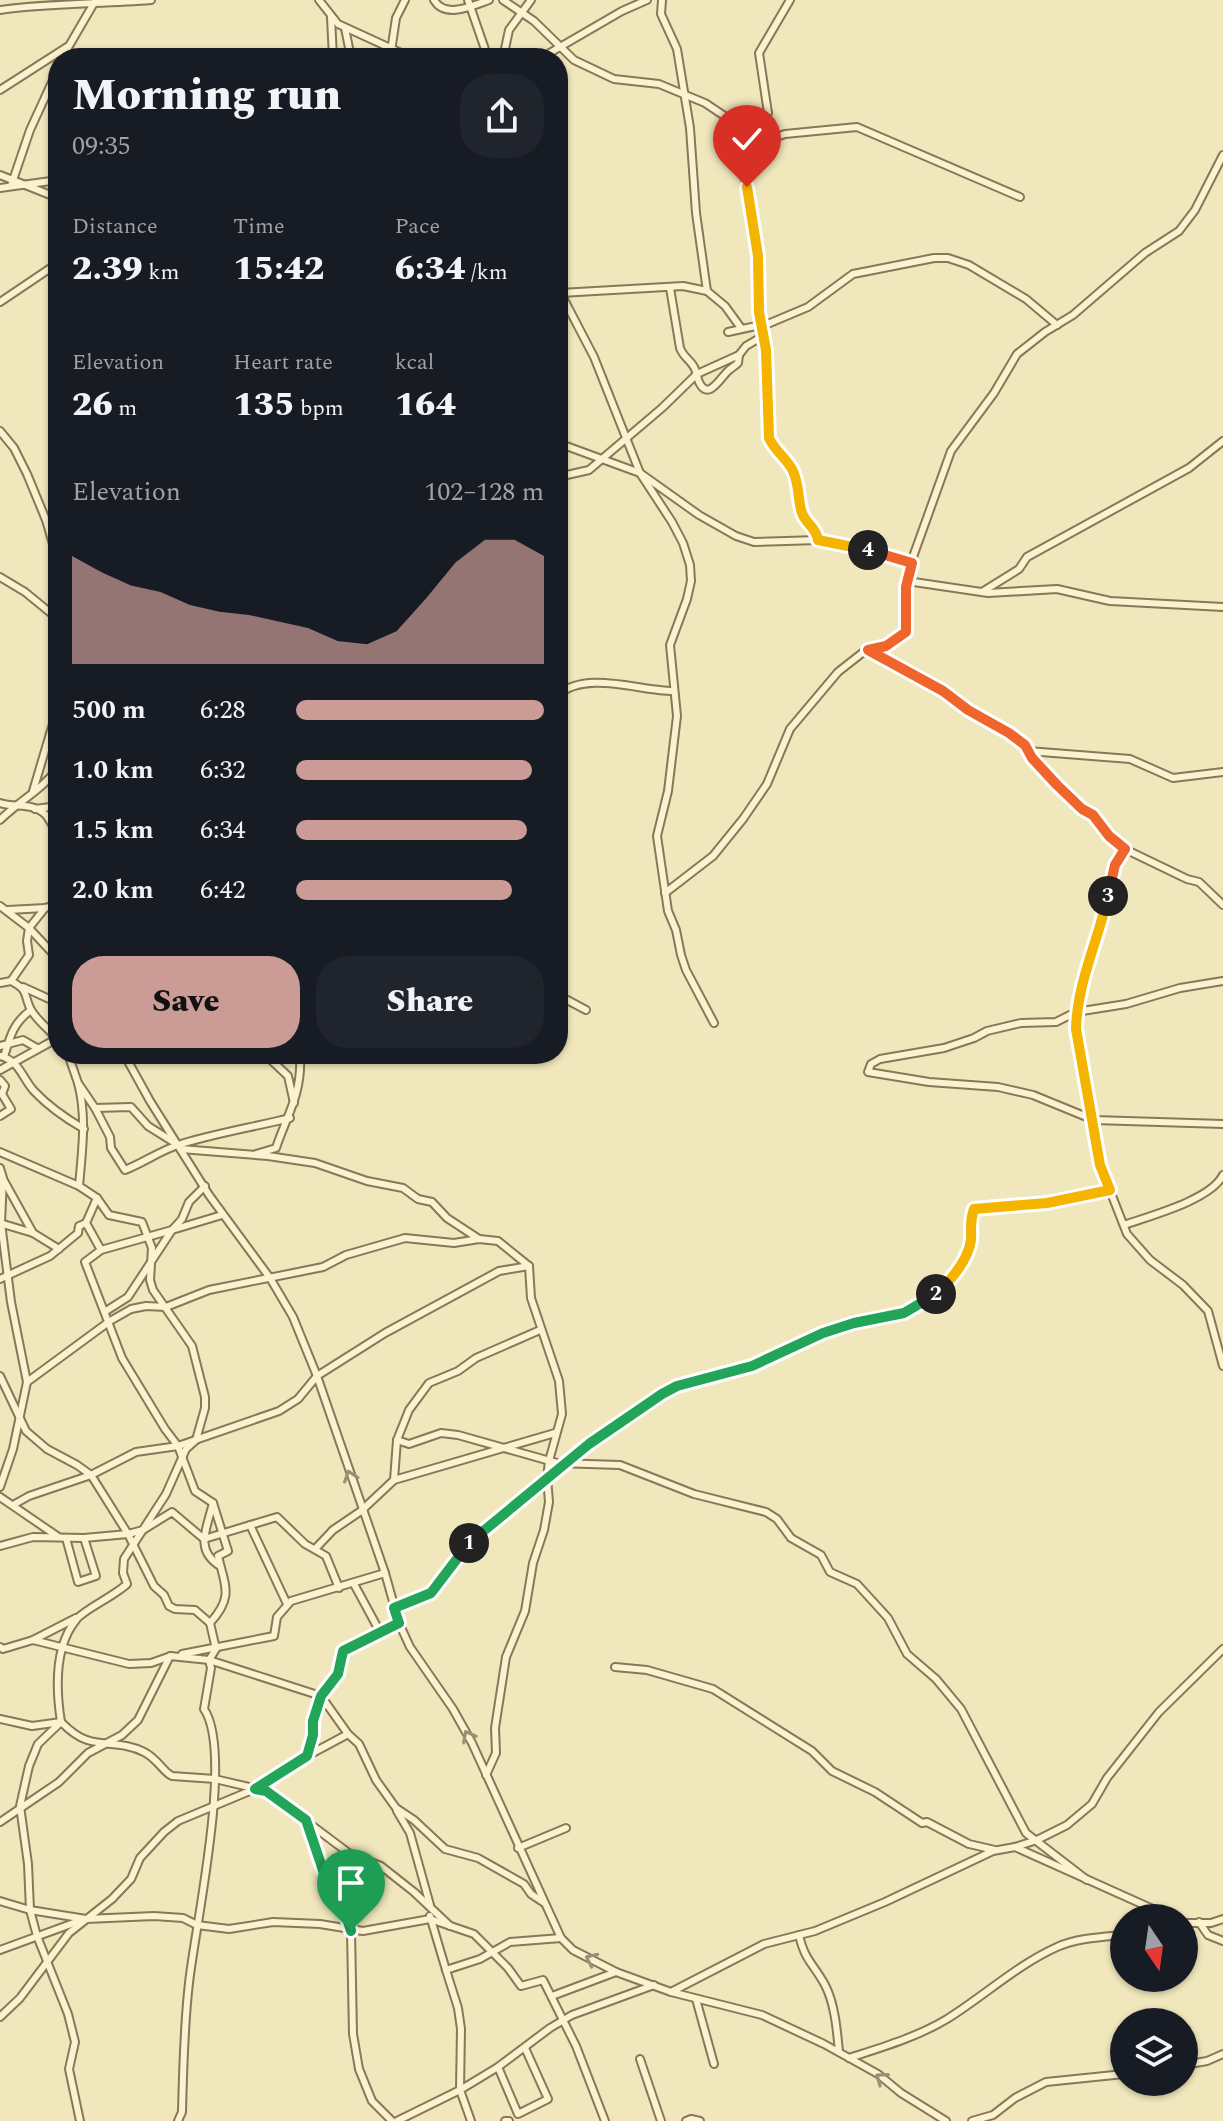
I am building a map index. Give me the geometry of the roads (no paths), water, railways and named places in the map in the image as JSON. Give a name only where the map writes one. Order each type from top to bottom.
[{"type":"street","points":[[0,10],[73,2],[151,0]]},
{"type":"street","points":[[319,0],[331,17],[345,28],[392,48],[396,18],[405,0]]},
{"type":"street","points":[[434,0],[440,8],[448,11],[489,0]]},
{"type":"street","points":[[503,0],[523,12],[562,47],[647,0]]},
{"type":"street","points":[[505,48],[509,30],[531,0]]},
{"type":"street","points":[[662,0],[661,14],[677,49],[693,152],[696,213],[707,291]]},
{"type":"street","points":[[754,139],[768,113],[759,53],[790,0]]},
{"type":"street","points":[[67,47],[95,2]]},
{"type":"street","points":[[469,3],[485,48]]},
{"type":"street","points":[[331,17],[333,48]]},
{"type":"street","points":[[345,28],[349,48]]},
{"type":"street","points":[[568,54],[574,60],[614,79],[659,84],[723,115],[735,139],[743,166],[758,256],[769,438],[773,448],[794,474],[803,515],[816,531],[818,540]]},
{"type":"street","points":[[0,90],[48,59]]},
{"type":"street","points":[[12,184],[30,130],[48,91]]},
{"type":"street","points":[[735,139],[857,127],[1020,197]]},
{"type":"street","points":[[665,893],[713,856],[753,806],[767,784],[790,729],[838,672],[868,650],[886,646],[906,632],[907,581],[951,451],[994,393],[1017,354],[1073,315],[1145,253],[1179,231],[1195,210],[1223,155]]},
{"type":"street","points":[[0,175],[12,184]]},
{"type":"street","points":[[0,188],[48,181]]},
{"type":"street","points":[[21,184],[48,194]]},
{"type":"street","points":[[728,332],[770,323],[817,302],[833,286],[853,274],[934,258],[948,258],[969,265],[1026,299],[1057,325]]},
{"type":"street","points":[[0,302],[48,270]]},
{"type":"street","points":[[568,291],[693,286],[707,291],[725,306],[741,328]]},
{"type":"street","points":[[670,288],[680,348],[697,374],[699,384],[711,389],[719,384],[726,372],[738,363],[739,355]]},
{"type":"street","points":[[568,308],[594,357],[640,473],[672,522],[690,565],[691,581],[687,599],[670,645],[676,734],[668,791],[657,836],[665,893],[686,970],[714,1023]]},
{"type":"street","points":[[568,475],[589,470],[697,374],[739,355],[761,334]]},
{"type":"street","points":[[0,431],[14,448],[48,527]]},
{"type":"street","points":[[982,592],[1019,569],[1027,557],[1189,468],[1223,441]]},
{"type":"street","points":[[568,447],[640,473],[699,515],[736,536],[754,542],[818,540],[882,553],[912,563]]},
{"type":"street","points":[[0,577],[48,611]]},
{"type":"street","points":[[907,581],[982,592],[1057,589],[1110,601],[1223,607]]},
{"type":"street","points":[[868,650],[943,691],[968,710],[1009,733],[1057,785],[1082,809],[1093,815],[1109,836],[1125,849],[1199,882],[1223,905]]},
{"type":"street","points":[[568,688],[616,684],[673,691]]},
{"type":"street","points":[[33,791],[48,740]]},
{"type":"street","points":[[1028,751],[1130,759],[1173,778],[1223,772]]},
{"type":"street","points":[[0,820],[48,782]]},
{"type":"street","points":[[0,803],[17,807],[25,805],[45,814],[48,820]]},
{"type":"street","points":[[35,809],[48,807]]},
{"type":"street","points":[[1125,849],[1115,865],[1076,1012],[1076,1029],[1100,1165],[1130,1240],[1208,1311],[1223,1366]]},
{"type":"street","points":[[0,906],[29,928],[48,948]]},
{"type":"street","points":[[8,910],[48,907]]},
{"type":"street","points":[[11,981],[29,955],[29,928],[45,908]]},
{"type":"street","points":[[0,983],[11,981],[48,998]]},
{"type":"street","points":[[1223,981],[1180,988],[1126,1004],[1076,1012],[1056,1022],[1021,1023],[987,1031],[944,1048],[880,1059],[869,1067],[868,1072],[929,1082],[998,1087],[1033,1095],[1094,1120],[1223,1124]]},
{"type":"street","points":[[23,987],[31,1010],[48,1028]]},
{"type":"street","points":[[568,1000],[586,1010]]},
{"type":"street","points":[[31,1010],[20,1017],[12,1029],[4,1046],[0,1068],[15,1063],[48,1043]]},
{"type":"street","points":[[4,1046],[23,1040],[37,1048]]},
{"type":"street","points":[[2,1056],[15,1063],[33,1090],[50,1107],[84,1129]]},
{"type":"street","points":[[71,1064],[84,1105],[79,1186]]},
{"type":"street","points":[[130,1064],[222,1215],[270,1278],[293,1317],[317,1376],[361,1511],[385,1573],[399,1623],[410,1647],[453,1709],[561,1938],[573,1950],[616,1972],[671,1992],[762,2015],[878,2074],[901,2093],[946,2121]]},
{"type":"street","points":[[275,1064],[288,1076],[294,1105]]},
{"type":"street","points":[[249,1156],[276,1148],[294,1105],[300,1064]]},
{"type":"street","points":[[0,1080],[5,1086],[2,1094],[11,1109],[0,1116]]},
{"type":"street","points":[[78,1083],[95,1108],[110,1137],[111,1148],[125,1170],[148,1161],[156,1153],[290,1118]]},
{"type":"street","points":[[95,1108],[131,1107],[148,1126],[179,1147],[315,1163],[367,1181],[403,1188],[418,1199],[432,1202],[447,1218],[479,1239]]},
{"type":"street","points":[[0,1152],[79,1186],[97,1198],[109,1215],[142,1222],[152,1248],[153,1290],[192,1346],[205,1397],[196,1440],[186,1449],[166,1494],[124,1559],[123,1573],[127,1584],[114,1596],[33,1640],[1,1648],[0,1660]]},
{"type":"street","points":[[0,1487],[21,1416],[27,1382],[0,1223],[1,1173]]},
{"type":"street","points":[[1,1173],[33,1233]]},
{"type":"street","points":[[1124,1225],[1193,1200],[1220,1181],[1223,1175]]},
{"type":"street","points":[[106,1311],[128,1297],[182,1219],[189,1202],[205,1186]]},
{"type":"street","points":[[394,1608],[431,1593],[473,1538],[600,1436],[677,1386],[752,1366],[823,1333],[854,1323],[904,1313],[935,1296],[966,1258],[971,1238],[969,1221],[974,1209],[1047,1203],[1110,1190]]},
{"type":"street","points":[[0,1279],[59,1249],[78,1233],[79,1226],[86,1223],[97,1198]]},
{"type":"street","points":[[210,1623],[219,1613],[228,1591],[218,1556],[228,1551],[224,1532],[213,1503],[195,1491],[178,1446],[122,1358],[85,1262],[101,1250],[222,1215]]},
{"type":"street","points":[[0,1223],[33,1233],[59,1249]]},
{"type":"street","points":[[86,1223],[101,1250]]},
{"type":"street","points":[[27,1382],[131,1309],[166,1307],[209,1290],[323,1267],[346,1255],[405,1238],[454,1243],[479,1239],[498,1241],[529,1266],[531,1298],[561,1391],[562,1414],[549,1461],[549,1502],[544,1530],[533,1563],[525,1611],[506,1657],[495,1728],[496,1753],[486,1775]]},
{"type":"street","points":[[13,1505],[29,1496],[91,1475],[136,1452],[178,1446],[279,1411],[298,1399],[317,1376],[470,1285],[499,1271],[529,1266]]},
{"type":"street","points":[[394,1480],[397,1440],[409,1410],[429,1383],[540,1330]]},
{"type":"street","points":[[0,1376],[26,1431],[91,1475],[128,1534],[131,1546],[154,1586],[164,1595],[169,1606],[195,1610],[210,1623],[216,1649],[209,1660],[211,1668],[204,1709],[209,1716],[212,1733],[215,1806],[189,1982],[182,2112],[178,2121]]},
{"type":"street","points":[[397,1440],[409,1444],[441,1433],[549,1461],[620,1465],[694,1494],[758,1509],[777,1519],[798,1542],[821,1555],[830,1572],[857,1584],[888,1618],[907,1654],[936,1679],[961,1709],[1026,1833],[1087,1880]]},
{"type":"street","points":[[316,1548],[394,1480],[555,1433]]},
{"type":"street","points":[[0,1497],[57,1536]]},
{"type":"street","points":[[213,1503],[204,1552],[220,1566]]},
{"type":"street","points":[[0,1546],[33,1537],[84,1538],[128,1534],[143,1530],[172,1512],[204,1539]]},
{"type":"street","points":[[204,1539],[277,1517],[305,1544],[326,1556],[339,1588]]},
{"type":"street","points":[[250,1525],[287,1604]]},
{"type":"street","points":[[66,1538],[78,1582],[96,1576],[84,1538]]},
{"type":"street","points":[[33,1640],[129,1664],[151,1663],[170,1656],[274,1636],[277,1617],[287,1604],[385,1573]]},
{"type":"street","points":[[354,1584],[380,1632]]},
{"type":"street","points":[[61,1722],[57,1674],[62,1649],[76,1618]]},
{"type":"street","points":[[307,1756],[321,1696],[338,1674],[343,1651],[399,1623]]},
{"type":"street","points":[[671,1992],[764,1944],[799,1935],[885,1902],[998,1850],[1037,1840],[1067,1825],[1092,1804],[1107,1778],[1159,1712],[1223,1649]]},
{"type":"street","points":[[170,1656],[209,1660],[321,1696],[348,1734],[359,1744],[376,1780],[410,1833],[431,1909],[430,1919],[458,2008],[461,2029],[460,2090],[471,2121]]},
{"type":"street","points":[[0,1822],[59,1782],[88,1753],[122,1735],[138,1720],[170,1656]]},
{"type":"street","points":[[615,1667],[647,1670],[713,1689],[812,1751],[832,1771],[875,1792],[922,1823],[927,1822],[969,1844],[998,1850]]},
{"type":"street","points":[[0,1719],[32,1726],[61,1722],[84,1740],[126,1745],[142,1751],[158,1760],[166,1774],[215,1779],[266,1791],[350,1854],[381,1866],[450,1926]]},
{"type":"street","points":[[61,1722],[38,1744],[29,1766],[20,1806],[28,1864],[30,1910],[68,2014],[75,2042],[69,2069],[80,2121]]},
{"type":"street","points":[[0,2017],[20,1998],[56,1947],[131,1879],[140,1858],[164,1832],[178,1821],[255,1789],[348,1734]]},
{"type":"street","points":[[396,1808],[445,1849],[478,1858],[524,1884],[531,1894],[543,1902]]},
{"type":"street","points":[[306,1820],[326,1879],[340,1895],[351,1931],[353,2034],[359,2069],[372,2101],[394,2121],[460,2090],[572,2015],[654,1985]]},
{"type":"street","points":[[518,1848],[566,1828]]},
{"type":"street","points":[[1015,1847],[1141,1904]]},
{"type":"street","points":[[0,1901],[30,1910],[86,1919],[183,1918],[197,1925],[229,1929],[273,1922],[320,1924],[351,1931],[430,1919],[474,1934],[521,1986],[543,1980],[564,2020],[605,2121]]},
{"type":"street","points":[[0,1950],[86,1919]]},
{"type":"street","points":[[1199,1922],[1211,1923],[1223,1919]]},
{"type":"street","points":[[1199,1922],[1208,1935],[1223,1941]]},
{"type":"street","points":[[799,1935],[804,1956],[825,1986],[835,2020],[839,2052]]},
{"type":"street","points":[[849,2058],[902,2041],[946,2020],[1059,1946],[1110,1936]]},
{"type":"street","points":[[446,1970],[492,1953],[510,1942],[561,1938]]},
{"type":"street","points":[[552,1996],[616,1972]]},
{"type":"street","points":[[696,1999],[714,2064]]},
{"type":"street","points":[[498,2067],[518,2114],[548,2099],[525,2048]]},
{"type":"street","points":[[1198,2063],[1223,2054]]},
{"type":"street","points":[[640,2059],[661,2121]]},
{"type":"street","points":[[972,2121],[993,2115],[1015,2098],[1046,2082],[1110,2075]]},
{"type":"street","points":[[686,2121],[700,2121]]}]
